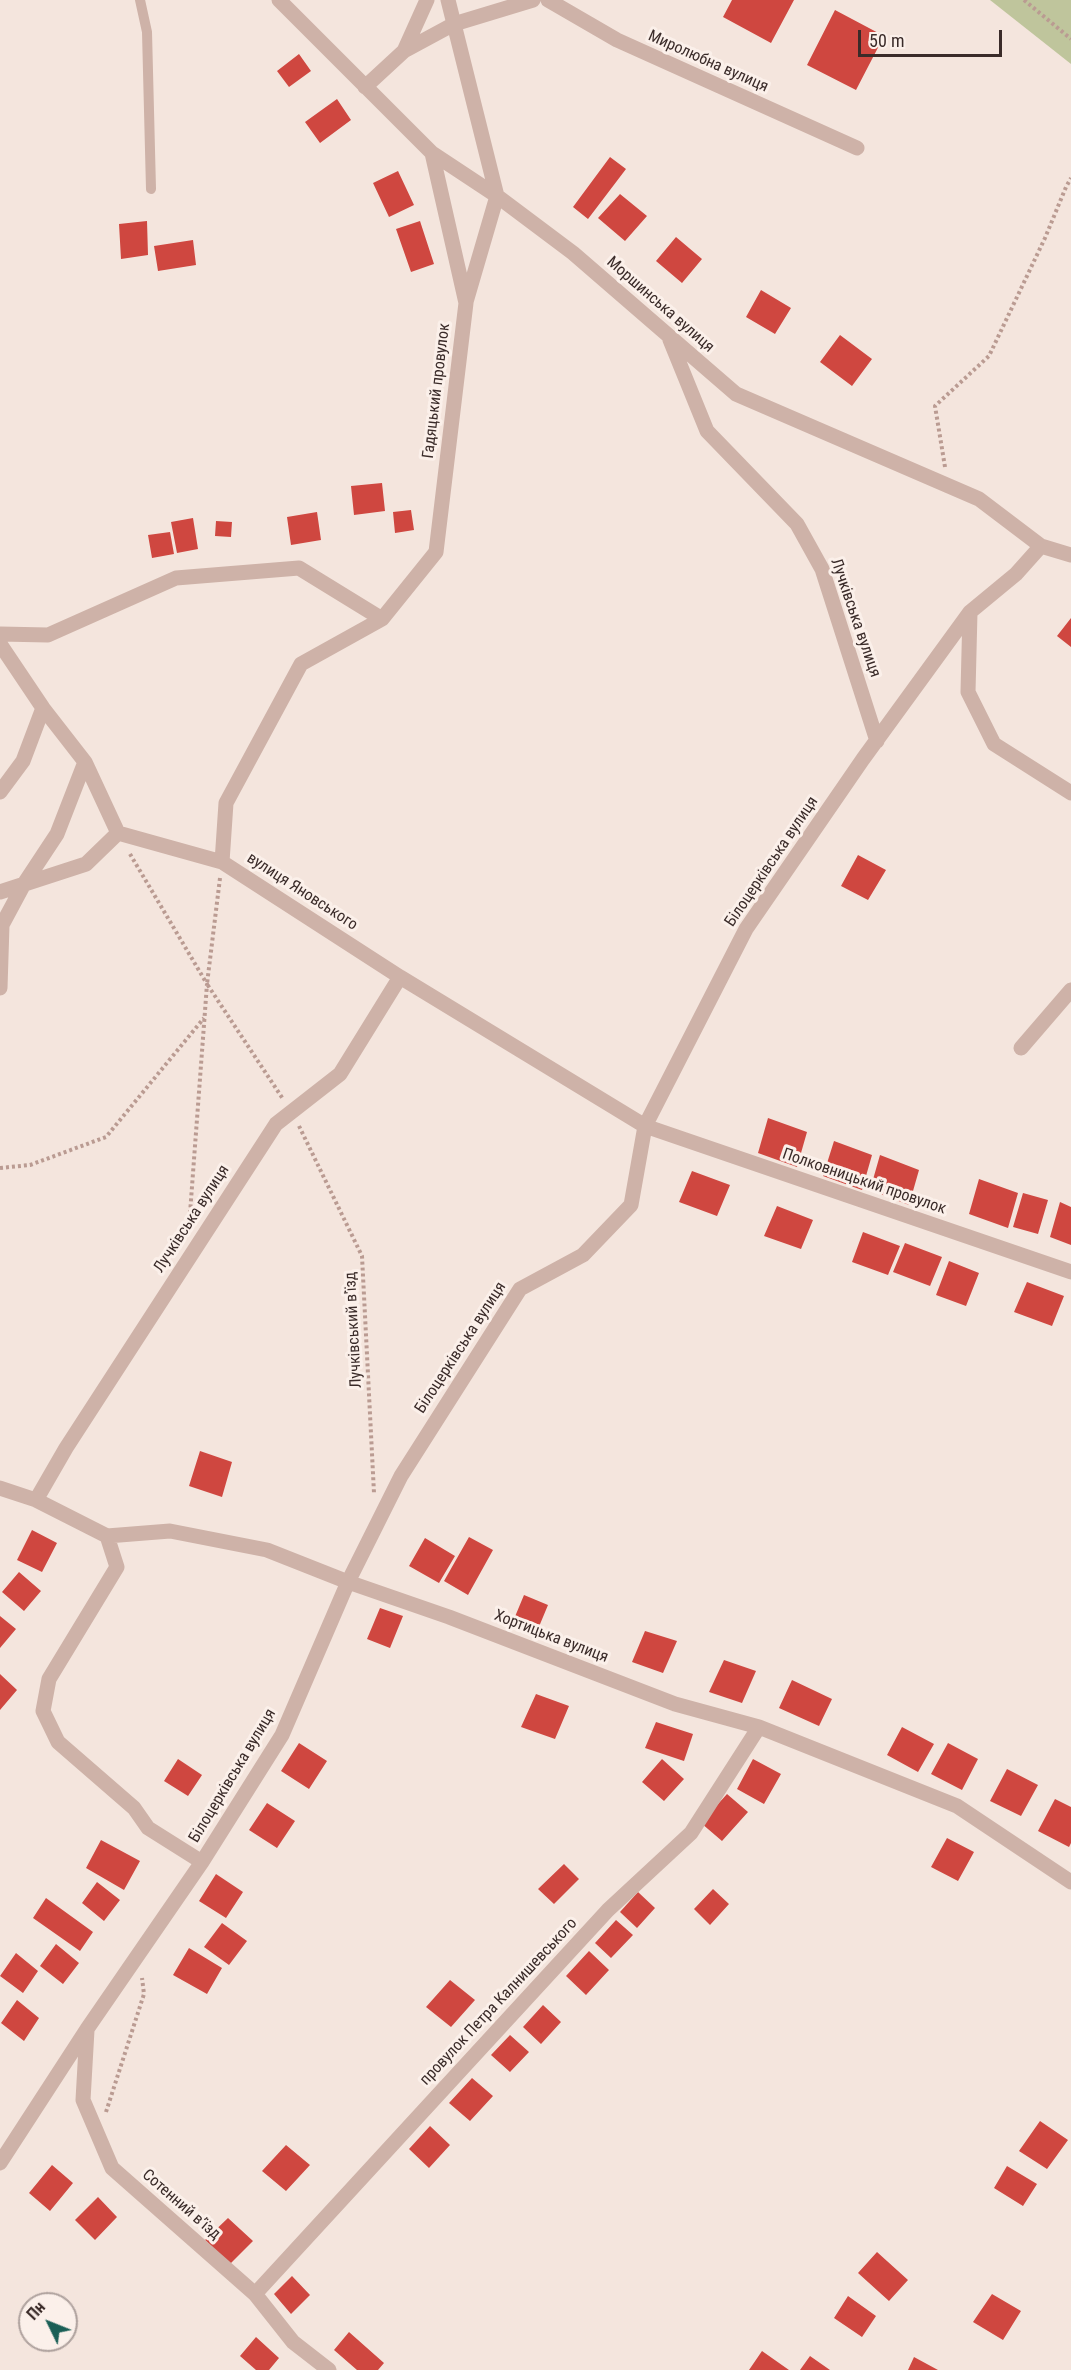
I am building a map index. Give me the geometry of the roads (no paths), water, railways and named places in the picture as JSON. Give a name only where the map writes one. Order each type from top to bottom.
[{"type":"street","name":"Моршинська вулиця","points":[[279,0],[432,153],[497,196],[573,253],[736,394],[979,499],[1041,546],[1071,555]]},
{"type":"street","points":[[404,51],[427,0]]},
{"type":"street","points":[[448,0],[497,196],[466,303]]},
{"type":"street","points":[[365,87],[404,51],[454,24],[533,0]]},
{"type":"street","name":"Миролюбна вулиця","points":[[548,0],[617,40],[857,148]]},
{"type":"street","name":"Гадяцький провулок","points":[[222,862],[225,803],[302,664],[382,619],[436,552],[466,303],[432,153]]},
{"type":"street","name":"Лучківська вулиця","points":[[669,337],[707,431],[797,524],[822,569],[877,741]]},
{"type":"street","name":"Білоцерківська вулиця","points":[[0,2163],[87,2029],[202,1862],[282,1735],[348,1582],[401,1476],[520,1288],[583,1255],[631,1205],[645,1126],[746,929],[970,612],[1016,574],[1041,546]]},
{"type":"street","points":[[0,634],[48,634],[176,578],[299,568],[382,619]]},
{"type":"street","points":[[970,612],[969,692],[994,744],[1071,793]]},
{"type":"street","points":[[0,644],[43,708],[85,762],[118,833],[86,864],[0,892]]},
{"type":"street","points":[[0,792],[23,761],[43,708]]},
{"type":"street","points":[[0,988],[2,925],[24,884],[57,834],[85,762]]},
{"type":"street","name":"вулиця Яновського","points":[[118,833],[222,862],[400,976],[645,1126]]},
{"type":"street","name":"Лучківська вулиця","points":[[36,1500],[66,1448],[186,1260],[276,1124],[340,1074],[400,976]]},
{"type":"street","points":[[1021,1047],[1071,990]]},
{"type":"street","name":"Полковницький провулок","points":[[645,1126],[1071,1272]]},
{"type":"street","points":[[0,1488],[36,1500],[107,1536],[117,1567],[49,1679],[43,1711],[58,1743],[134,1808],[148,1828],[202,1862]]},
{"type":"street","name":"Хортицька вулиця","points":[[107,1536],[170,1532],[267,1550],[675,1704],[759,1727],[957,1806],[1071,1882]]},
{"type":"street","name":"провулок Петра Калнишевського","points":[[255,2294],[608,1910],[691,1833],[759,1727]]},
{"type":"street","name":"Сотенний в’їзд","points":[[87,2029],[83,2100],[112,2168],[255,2294],[292,2342],[329,2370]]},
{"type":"lane","points":[[140,0],[147,32],[151,189]]}]
